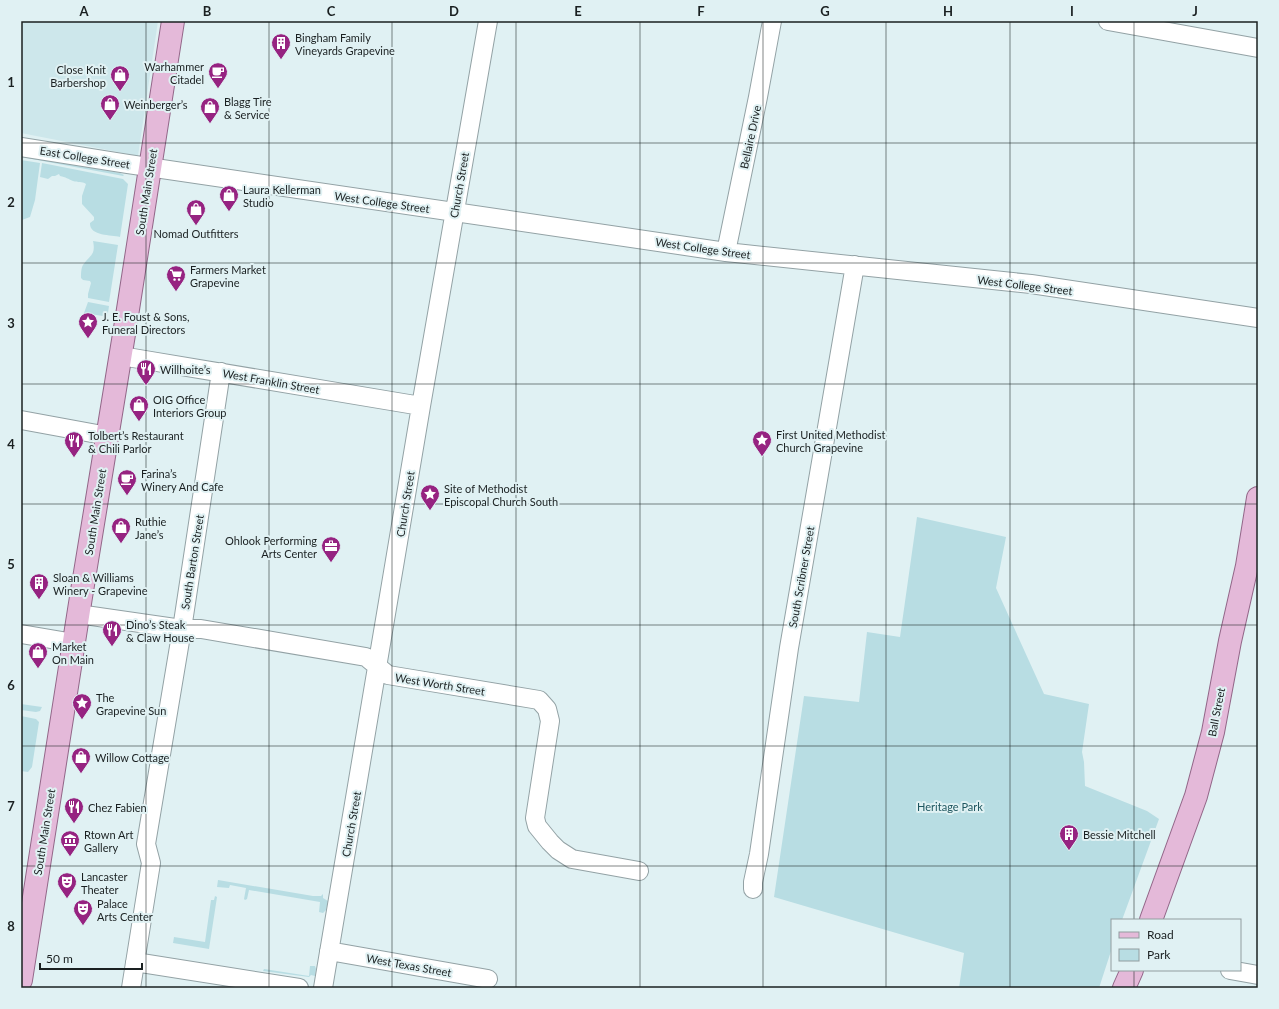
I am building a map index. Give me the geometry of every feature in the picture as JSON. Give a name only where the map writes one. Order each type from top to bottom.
[{"type":"main road","name":"South Main Street","points":[[21,980],[26,913],[74,643],[121,356],[149,167],[173,21]]},
{"type":"main road","name":"Ball Street","points":[[1151,919],[1196,796],[1213,732],[1230,641],[1252,567],[1258,498]]},
{"type":"main road","points":[[1124,988],[1132,971]]},
{"type":"street","name":"Church Street","points":[[323,988],[421,406],[488,21]]},
{"type":"street","name":"Bellaire Drive","points":[[726,252],[772,21]]},
{"type":"street","points":[[1108,21],[1258,48]]},
{"type":"street","name":"East College Street","points":[[21,147],[149,167]]},
{"type":"street","name":"West College Street","points":[[149,167],[726,252],[1031,284],[1258,318]]},
{"type":"street","name":"South Scribner Street","points":[[753,889],[789,648],[855,265]]},
{"type":"street","name":"West Franklin Street","points":[[121,356],[421,406]]},
{"type":"street","name":"South Barton Street","points":[[131,988],[151,863],[146,844],[182,629],[221,372]]},
{"type":"street","points":[[21,420],[108,436]]},
{"type":"street","name":"West Worth Street","points":[[78,614],[182,629],[201,629],[366,657],[388,676],[539,700],[547,709],[550,721],[535,818],[536,826],[558,850],[572,860],[639,871]]},
{"type":"street","points":[[21,634],[74,643]]},
{"type":"street","name":"West Texas Street","points":[[329,951],[488,979]]},
{"type":"street","points":[[135,962],[299,988]]},
{"type":"street","points":[[1236,971],[1258,975]]},
{"type":"shaded area","points":[[21,21],[158,21],[138,156],[21,133]]},
{"type":"green space","points":[[21,155],[120,173],[124,175],[21,157]]},
{"type":"green space","points":[[21,160],[40,163],[35,200],[30,217],[22,220],[21,220]]},
{"type":"green space","points":[[42,163],[123,179],[128,184],[120,237],[97,233],[91,227],[90,223],[94,220],[94,217],[82,204],[82,196],[86,184],[73,181],[60,176],[59,174],[48,179],[40,177]]},
{"type":"green space","points":[[93,241],[118,245],[109,302],[88,298],[91,283],[90,281],[83,280],[81,278],[82,266],[92,254],[94,249]]},
{"type":"green space","points":[[88,302],[109,306],[108,313],[103,316],[84,313]]},
{"type":"green space","name":"Heritage Park","points":[[917,517],[1006,537],[996,588],[1044,694],[1089,704],[1082,752],[1085,786],[1147,811],[1159,819],[1122,919],[1111,919],[1111,951],[1099,988],[959,988],[964,953],[774,897],[804,696],[859,702],[867,632],[900,637]]},
{"type":"green space","points":[[21,704],[42,707],[40,711],[36,712],[21,710]]},
{"type":"green space","points":[[21,716],[36,719],[39,722],[32,767],[28,772],[21,771]]},
{"type":"green space","points":[[218,880],[313,896],[321,896],[323,894],[323,898],[328,901],[326,910],[323,913],[319,912],[320,902],[249,890],[247,899],[245,900],[246,888],[230,885],[229,888],[217,887]]},
{"type":"green space","points":[[215,896],[217,897],[209,949],[173,943],[174,937],[205,942],[211,900],[214,900]]},
{"type":"green space","points":[[310,966],[315,966],[315,976],[311,975],[309,977],[263,971],[264,969],[309,976]]},
{"type":"place","name":"Bingham Family Vineyards Grapevine","points":[[281,60]]},
{"type":"place","name":"Warhammer Citadel","points":[[218,89]]},
{"type":"place","name":"Close Knit Barbershop","points":[[120,92]]},
{"type":"place","name":"Weinberger’s","points":[[110,121]]},
{"type":"place","name":"Blagg Tire & Service","points":[[210,124]]},
{"type":"place","name":"Laura Kellerman Studio","points":[[229,212]]},
{"type":"place","name":"Nomad Outfitters","points":[[196,226]]},
{"type":"place","name":"Farmers Market Grapevine","points":[[176,292]]},
{"type":"place","name":"J. E. Foust & Sons, Funeral Directors","points":[[88,339]]},
{"type":"place","name":"Willhoite’s","points":[[146,386]]},
{"type":"place","name":"OIG Office Interiors Group","points":[[139,422]]},
{"type":"place","name":"First United Methodist Church Grapevine","points":[[762,457]]},
{"type":"place","name":"Tolbert’s Restaurant & Chili Parlor","points":[[74,458]]},
{"type":"place","name":"Farina’s Winery And Cafe","points":[[127,496]]},
{"type":"place","name":"Site of Methodist Episcopal Church South","points":[[430,511]]},
{"type":"place","name":"Ruthie Jane’s","points":[[121,544]]},
{"type":"place","name":"Ohlook Performing Arts Center","points":[[331,563]]},
{"type":"place","name":"Sloan & Williams Winery - Grapevine","points":[[39,600]]},
{"type":"place","name":"Dino’s Steak & Claw House","points":[[112,647]]},
{"type":"place","name":"Market On Main","points":[[38,669]]},
{"type":"place","name":"The Grapevine Sun","points":[[82,720]]},
{"type":"place","name":"Willow Cottage","points":[[81,774]]},
{"type":"place","name":"Chez Fabien","points":[[74,824]]},
{"type":"place","name":"Bessie Mitchell","points":[[1069,851]]},
{"type":"place","name":"Rtown Art Gallery","points":[[70,857]]},
{"type":"place","name":"Lancaster Theater","points":[[67,899]]},
{"type":"place","name":"Palace Arts Center","points":[[83,926]]}]
